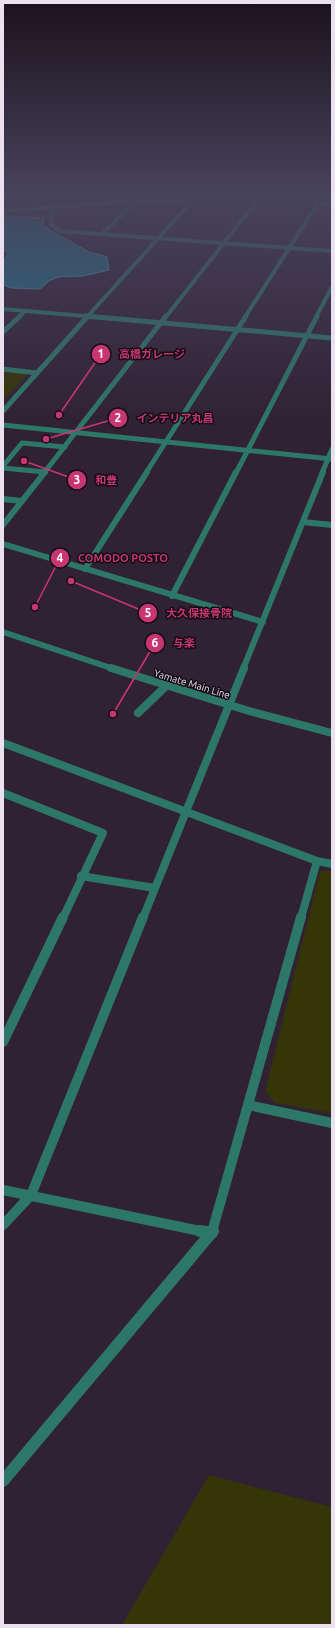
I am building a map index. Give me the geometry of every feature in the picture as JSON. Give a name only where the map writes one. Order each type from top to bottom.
[{"type":"street","points":[[3,411],[130,270]]},
{"type":"street","points":[[3,525],[203,270]]},
{"type":"street","points":[[85,569],[275,270]]},
{"type":"street","points":[[172,596],[332,287]]},
{"type":"street","points":[[3,309],[332,338]]},
{"type":"street","points":[[3,332],[25,311]]},
{"type":"street","points":[[3,369],[38,373]]},
{"type":"street","points":[[3,425],[330,459]]},
{"type":"street","points":[[3,467],[22,443],[64,447]]},
{"type":"street","points":[[3,1225],[31,1196],[228,706],[330,459],[332,449]]},
{"type":"street","points":[[3,467],[45,472]]},
{"type":"street","points":[[3,499],[22,501]]},
{"type":"street","points":[[303,522],[332,525]]},
{"type":"street","points":[[3,544],[172,596],[263,622]]},
{"type":"street","name":"Yamate Main Line","points":[[3,632],[165,687],[228,706],[332,733]]},
{"type":"street","points":[[138,714],[165,687]]},
{"type":"street","points":[[3,742],[317,861],[332,864]]},
{"type":"street","points":[[3,793],[103,833],[81,876],[3,1042]]},
{"type":"street","points":[[3,1481],[212,1233],[317,861]]},
{"type":"street","points":[[81,876],[155,888]]},
{"type":"street","points":[[248,1105],[332,1123]]},
{"type":"street","points":[[3,1190],[212,1233]]},
{"type":"shaded area","points":[[3,372],[28,374],[3,400]]},
{"type":"shaded area","points":[[332,870],[332,1113],[275,1103],[265,1091],[320,871]]},
{"type":"shaded area","points":[[209,1475],[332,1507],[332,1625],[122,1625]]},
{"type":"water","points":[[3,270],[109,270],[83,276],[58,277],[49,281],[40,289],[12,288],[3,285]]},
{"type":"place","name":"高橋ガレージ","points":[[59,415]]},
{"type":"place","name":"インテリア丸昌","points":[[46,439]]},
{"type":"place","name":"和豊","points":[[24,461]]},
{"type":"place","name":"大久保接骨院","points":[[71,581]]},
{"type":"place","name":"COMODO POSTO","points":[[35,607]]},
{"type":"place","name":"与楽","points":[[113,714]]}]
